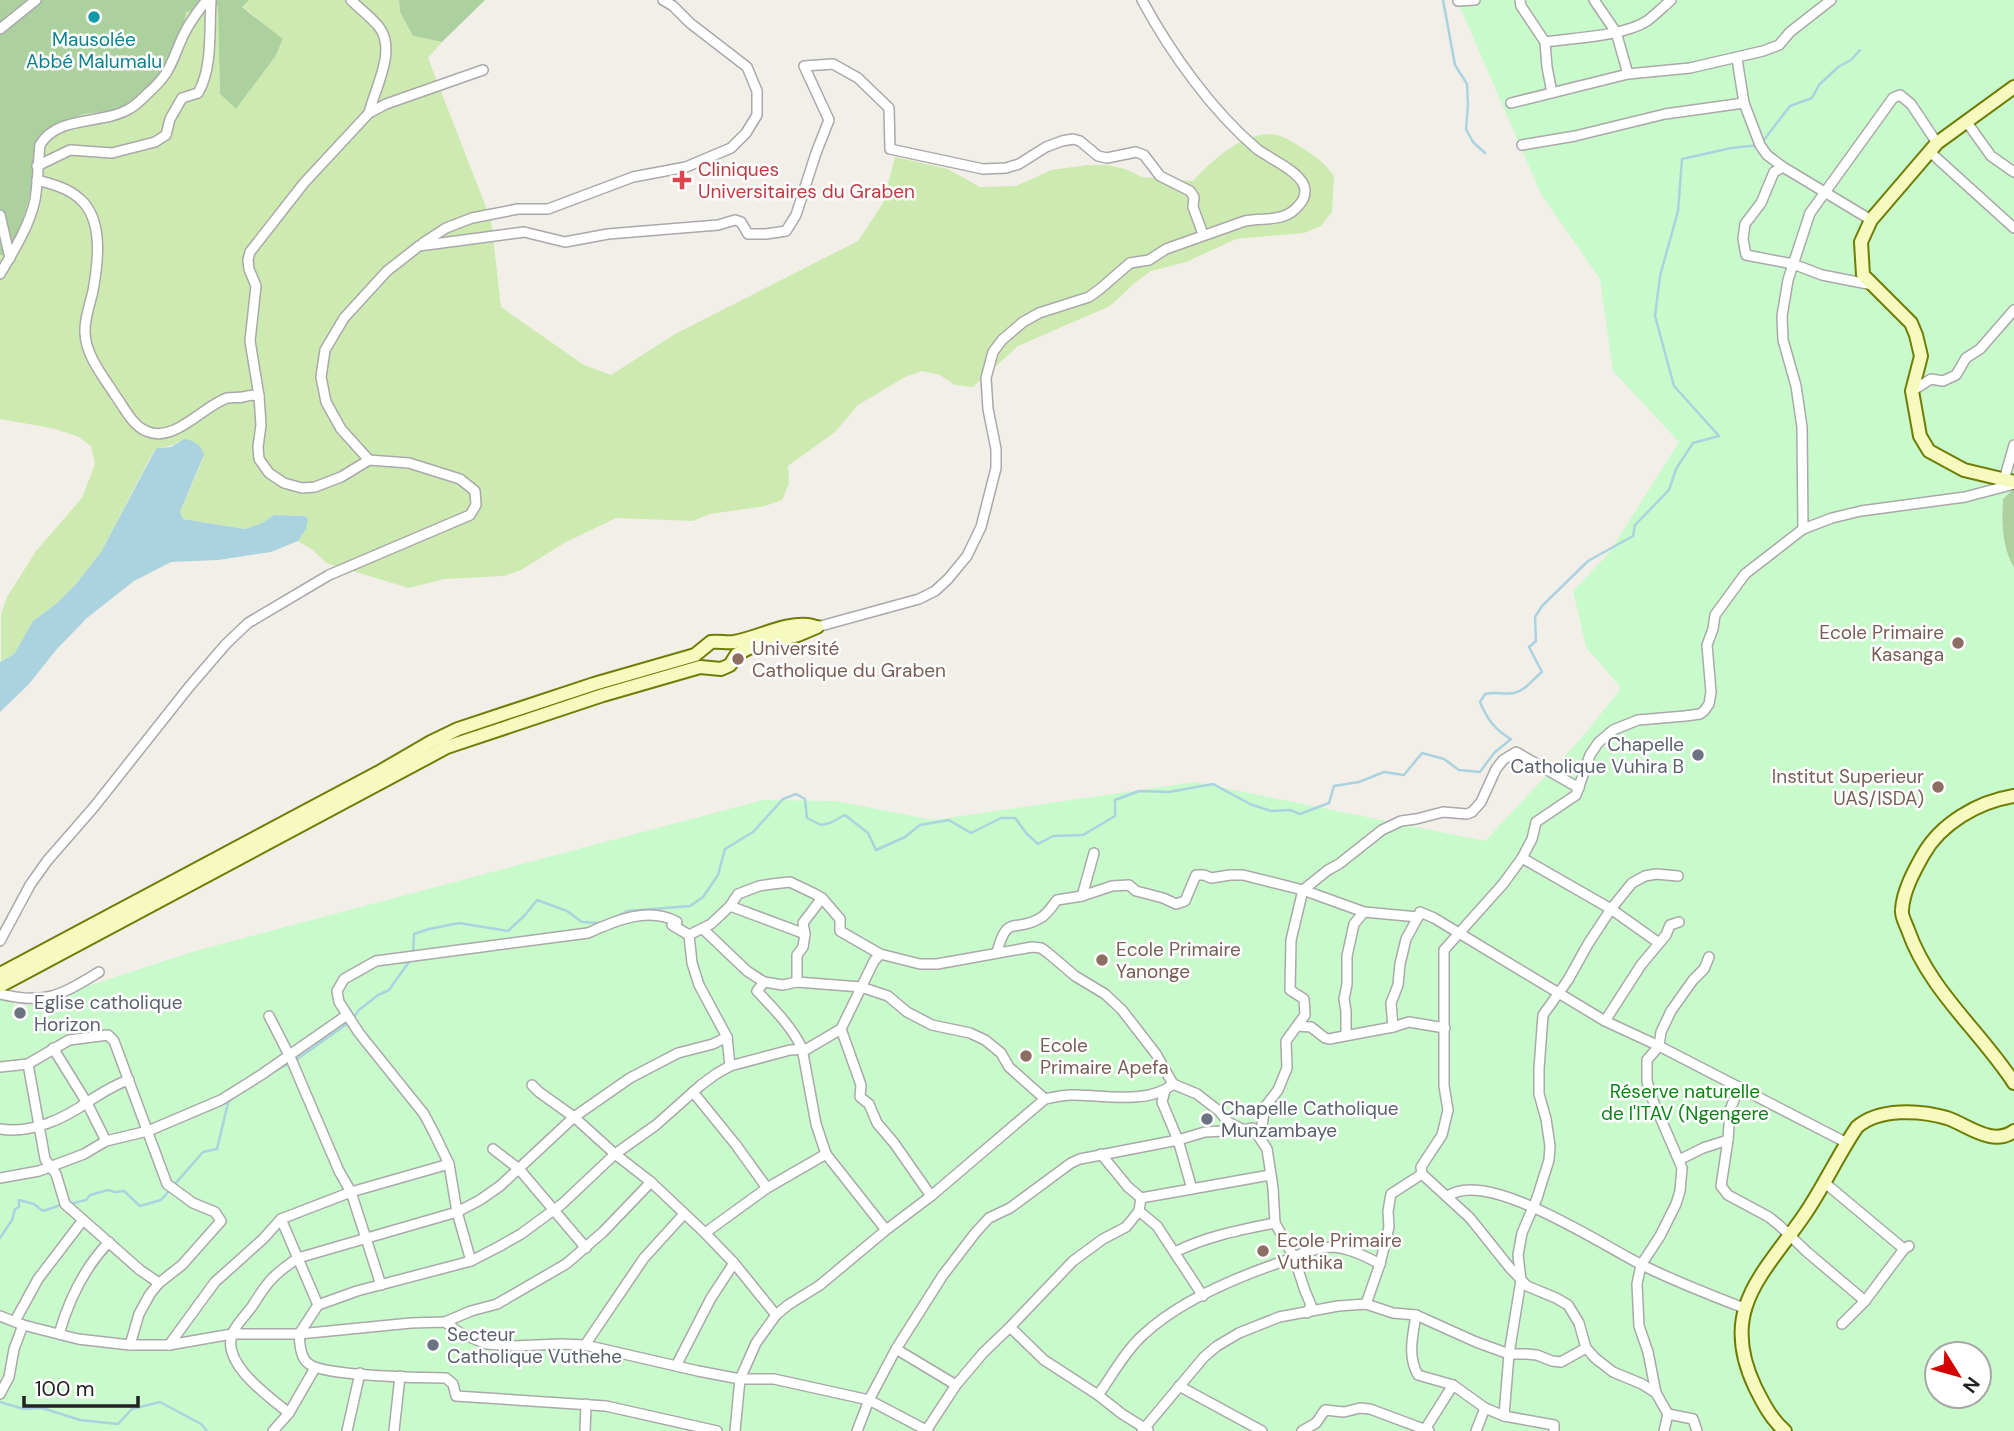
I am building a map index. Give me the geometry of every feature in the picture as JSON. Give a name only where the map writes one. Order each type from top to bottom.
[{"type":"street","points":[[0,29],[36,0]]},
{"type":"street","points":[[37,166],[70,150],[112,153],[155,142],[166,135],[170,119],[182,98],[198,93],[204,83],[207,72],[209,0]]},
{"type":"street","points":[[0,274],[28,223],[35,198],[40,145],[44,138],[55,130],[129,110],[168,72],[183,35],[209,0]]},
{"type":"street","points":[[351,0],[381,29],[386,41],[387,55],[369,113]]},
{"type":"street","points":[[369,460],[341,429],[326,402],[321,377],[325,350],[344,318],[387,271],[446,228],[472,218],[518,209],[548,209],[633,177],[686,167],[731,148],[746,133],[757,115],[757,91],[747,67],[663,0]]},
{"type":"street","points":[[0,986],[447,747],[698,661],[711,642],[735,648],[749,648],[798,635],[817,627],[919,600],[948,579],[967,556],[981,527],[996,468],[986,378],[993,352],[1002,340],[1023,321],[1089,296],[1130,263],[1149,260],[1166,249],[1245,221],[1279,219],[1296,209],[1306,192],[1297,176],[1259,151],[1214,106],[1186,69],[1142,0]]},
{"type":"street","points":[[1458,1],[1475,0]]},
{"type":"street","points":[[1520,0],[1521,6],[1545,42],[1552,93]]},
{"type":"street","points":[[1594,0],[1616,32],[1628,74]]},
{"type":"street","points":[[1545,42],[1634,27],[1647,21],[1671,0]]},
{"type":"street","points":[[1511,103],[1628,74],[1690,68],[1737,59],[1779,45],[1790,32],[1831,0]]},
{"type":"street","points":[[1737,59],[1744,103],[1760,145],[1767,155],[1871,220]]},
{"type":"street","points":[[419,246],[524,232],[565,242],[608,234],[718,225],[735,220],[741,222],[748,234],[786,231],[796,215],[829,120],[804,66],[833,64],[858,78],[889,108],[890,149],[983,169],[1006,168],[1019,164],[1046,147],[1073,139],[1107,159],[1136,152],[1143,155],[1160,176],[1190,191],[1203,234]]},
{"type":"street","points":[[0,941],[47,861],[94,807],[189,687],[248,623],[329,575],[470,515],[476,505],[475,491],[460,479],[409,463],[369,460],[341,477],[315,487],[302,488],[284,483],[269,472],[259,459],[259,396],[250,341],[256,286],[248,260],[250,252],[303,183],[369,113],[386,104],[483,70]]},
{"type":"street","points":[[2011,482],[1964,470],[1929,451],[1920,436],[1912,391],[1920,356],[1916,335],[1911,323],[1863,275],[1861,242],[1871,220],[1933,147],[2014,88]]},
{"type":"street","points":[[1803,529],[1802,427],[1796,386],[1783,340],[1785,295],[1810,214],[1893,98],[1900,95],[1911,104],[1933,147],[2014,228]]},
{"type":"street","points":[[1522,145],[1575,136],[1665,114],[1744,103]]},
{"type":"street","points":[[1966,121],[1991,156],[2014,172]]},
{"type":"street","points":[[1783,167],[1774,172],[1761,202],[1745,224],[1743,239],[1746,254],[1875,286]]},
{"type":"street","points":[[37,180],[61,187],[76,196],[88,207],[92,216],[97,252],[95,281],[85,332],[95,365],[133,421],[144,431],[155,434],[168,432],[228,398],[242,398],[251,394],[259,396]]},
{"type":"street","points":[[0,215],[10,258]]},
{"type":"street","points":[[1912,391],[1931,380],[1943,381],[1956,375],[1966,358],[1980,349],[2014,310]]},
{"type":"street","points":[[2011,482],[2014,445]]},
{"type":"street","points":[[1656,1393],[1642,1384],[1613,1373],[1586,1348],[1579,1323],[1568,1305],[1556,1297],[1534,1290],[1521,1280],[1477,1225],[1422,1174],[1421,1167],[1442,1135],[1448,1110],[1444,1086],[1444,950],[1503,884],[1522,858],[1532,839],[1536,822],[1576,795],[1590,755],[1598,743],[1613,730],[1638,720],[1700,714],[1704,711],[1709,704],[1711,692],[1707,645],[1713,629],[1714,615],[1745,574],[1803,529],[1832,518],[1861,511],[1965,497],[2011,482]]},
{"type":"street","points":[[0,974],[458,729],[581,688],[698,661],[721,668],[730,665],[735,648]]},
{"type":"street","points":[[1260,1137],[1265,1107],[1278,1090],[1287,1068],[1286,1041],[1305,1015],[1304,999],[1290,990],[1291,940],[1303,890],[1382,830],[1401,821],[1443,812],[1472,812],[1481,802],[1496,769],[1503,760],[1517,752],[1579,788]]},
{"type":"street","points":[[2014,796],[2002,798],[1963,814],[1931,842],[1910,879],[1901,911],[1926,968],[1951,1006],[1989,1049],[2014,1083]]},
{"type":"street","points":[[1082,897],[1094,853]]},
{"type":"street","points":[[1522,858],[1611,909],[1659,943]]},
{"type":"street","points":[[1504,1416],[1509,1354],[1521,1280],[1518,1255],[1522,1233],[1549,1160],[1546,1119],[1539,1094],[1543,1015],[1559,994],[1611,909],[1632,883],[1656,874],[1678,876]]},
{"type":"street","points":[[997,952],[1002,933],[1009,926],[1023,925],[1043,917],[1057,900],[1082,897],[1112,886],[1129,885],[1136,891],[1176,904],[1185,901],[1196,875],[1211,878],[1243,875],[1303,890],[1364,912],[1418,917]]},
{"type":"street","points":[[689,935],[711,924],[738,894],[759,886],[790,882],[822,898],[840,919],[840,931],[880,954],[920,964],[937,964],[997,952],[1041,948],[1105,994],[1122,1010],[1156,1054],[1169,1087],[1162,1102],[1178,1140],[1192,1189]]},
{"type":"street","points":[[797,982],[797,955],[803,947],[805,934],[803,923],[822,898]]},
{"type":"street","points":[[730,906],[805,934]]},
{"type":"street","points":[[1346,1035],[1344,999],[1347,956],[1354,924],[1364,912]]},
{"type":"street","points":[[1393,1027],[1391,1003],[1398,985],[1400,964],[1406,939],[1420,912],[1605,1021],[1847,1143]]},
{"type":"street","points":[[471,1261],[457,1212],[449,1164],[425,1114],[370,1047],[339,1002],[337,991],[344,979],[376,961],[588,933],[617,919],[647,916],[670,918],[677,922],[672,925],[689,935]]},
{"type":"street","points":[[1605,1021],[1641,965],[1666,935],[1670,925],[1679,922]]},
{"type":"street","points":[[703,929],[726,948],[747,971],[764,982],[861,987],[888,996],[907,1012],[932,1025],[968,1032],[985,1040],[1001,1053],[1009,1067],[1045,1099]]},
{"type":"street","points":[[689,935],[692,962],[699,985],[727,1037],[730,1066]]},
{"type":"street","points":[[717,1431],[625,1409],[456,1396],[453,1384],[446,1378],[315,1368],[306,1363],[299,1334],[318,1304],[471,1261],[521,1234],[554,1210],[615,1154],[730,1066],[807,1049],[841,1029],[880,954]]},
{"type":"street","points":[[1664,1431],[1668,1414],[1656,1393],[1639,1326],[1637,1284],[1641,1265],[1676,1204],[1682,1177],[1679,1160],[1647,1081],[1647,1060],[1659,1046],[1661,1032],[1671,1011],[1704,969],[1709,957]]},
{"type":"street","points":[[0,994],[28,1000],[50,998],[99,972]]},
{"type":"street","points":[[764,982],[757,991],[781,1016],[802,1048],[816,1124],[826,1154],[886,1230]]},
{"type":"street","points":[[269,1016],[351,1192],[381,1285]]},
{"type":"street","points":[[0,1178],[39,1171],[84,1154],[106,1142],[148,1131],[221,1100],[291,1059],[350,1018]]},
{"type":"street","points":[[1298,1026],[1311,1027],[1329,1039],[1393,1027],[1409,1021],[1445,1028]]},
{"type":"street","points":[[841,1029],[860,1085],[860,1097],[869,1104],[877,1123],[931,1196]]},
{"type":"street","points":[[0,1067],[27,1064],[69,1040],[108,1035],[114,1041],[167,1184],[193,1203],[215,1212],[222,1221],[182,1265],[159,1283],[139,1314],[130,1345]]},
{"type":"street","points":[[289,1413],[262,1391],[236,1363],[232,1351],[232,1334],[268,1281],[298,1258],[457,1212],[480,1200],[500,1186],[574,1117],[630,1078],[678,1053],[713,1044],[727,1037]]},
{"type":"street","points":[[53,1048],[87,1103],[106,1142]]},
{"type":"street","points":[[27,1064],[45,1159],[56,1174],[65,1204],[140,1270],[159,1283]]},
{"type":"street","points":[[0,1129],[13,1131],[40,1126],[129,1080]]},
{"type":"street","points":[[531,1085],[574,1117],[705,1233],[734,1263],[776,1315]]},
{"type":"street","points":[[735,1431],[740,1379],[756,1343],[776,1315],[820,1285],[931,1196],[1045,1099],[1069,1095],[1131,1098],[1169,1087],[1197,1094],[1219,1111],[1228,1122],[1243,1130]]},
{"type":"street","points":[[1739,1087],[1730,1110],[1721,1186],[1728,1195],[1769,1217],[1865,1301]]},
{"type":"street","points":[[693,1092],[768,1188]]},
{"type":"street","points":[[1784,1431],[1769,1413],[1745,1366],[1741,1344],[1744,1308],[1766,1267],[1825,1183],[1857,1127],[1867,1118],[1888,1112],[1949,1119],[1970,1130],[1993,1137],[2007,1137],[2014,1132]]},
{"type":"street","points":[[858,1431],[869,1400],[896,1349],[943,1275],[989,1218],[1021,1201],[1071,1163],[1101,1154],[1178,1140],[1205,1132],[1253,1128],[1267,1149],[1275,1223],[1294,1257],[1311,1305],[1307,1313]]},
{"type":"street","points":[[1679,1160],[1728,1140]]},
{"type":"street","points":[[493,1149],[519,1169],[586,1248]]},
{"type":"street","points":[[705,1233],[768,1188],[826,1154]]},
{"type":"street","points":[[1101,1154],[1128,1187],[1141,1198]]},
{"type":"street","points":[[169,1345],[215,1282],[281,1219],[351,1192],[449,1164]]},
{"type":"street","points":[[1366,1304],[1380,1265],[1389,1227],[1391,1194],[1422,1174]]},
{"type":"street","points":[[1141,1198],[1270,1175]]},
{"type":"street","points":[[0,1315],[78,1339],[130,1345],[169,1345],[232,1334],[299,1334],[445,1322],[496,1304],[566,1264],[586,1248],[650,1182]]},
{"type":"street","points":[[1825,1183],[1907,1248],[1865,1301],[1842,1324]]},
{"type":"street","points":[[1447,1197],[1454,1191],[1469,1191],[1508,1197],[1533,1206],[1676,1282],[1744,1308]]},
{"type":"street","points":[[445,1322],[460,1333],[487,1344],[585,1345],[740,1379],[774,1379],[869,1400],[927,1431],[956,1385],[983,1353],[1073,1261],[1103,1239],[1126,1227],[1139,1211],[1141,1198]]},
{"type":"street","points":[[1139,1211],[1157,1226],[1203,1296]]},
{"type":"street","points":[[585,1345],[644,1258],[684,1214]]},
{"type":"street","points":[[281,1219],[318,1304]]},
{"type":"street","points":[[0,1394],[9,1377],[19,1323],[38,1279],[83,1220]]},
{"type":"street","points":[[1175,1252],[1218,1234],[1275,1223]]},
{"type":"street","points":[[59,1334],[71,1297],[93,1259],[109,1242]]},
{"type":"street","points":[[1098,1395],[1141,1336],[1164,1317],[1245,1275],[1316,1248],[1334,1247],[1354,1252],[1380,1265]]},
{"type":"street","points":[[676,1366],[711,1298],[734,1263]]},
{"type":"street","points":[[1010,1328],[1044,1360],[1146,1430],[1204,1357],[1239,1333],[1279,1317],[1338,1306],[1366,1304],[1393,1313],[1416,1315],[1509,1354],[1526,1354],[1562,1362],[1586,1348]]},
{"type":"street","points":[[1416,1315],[1411,1350],[1418,1375],[1453,1385],[1485,1408],[1504,1416],[1554,1425],[1554,1431]]},
{"type":"street","points":[[896,1349],[956,1385]]},
{"type":"street","points":[[273,1431],[289,1413],[315,1368]]},
{"type":"street","points":[[347,1431],[360,1373]]},
{"type":"street","points":[[394,1431],[400,1376]]},
{"type":"street","points":[[1302,1431],[1318,1427],[1325,1410],[1344,1412],[1360,1408],[1388,1415],[1426,1430],[1453,1385]]},
{"type":"street","points":[[1179,1386],[1262,1431]]},
{"type":"street","points":[[584,1431],[586,1404]]},
{"type":"street","points":[[1476,1431],[1485,1408]]},
{"type":"street","points":[[1668,1414],[1693,1419],[1697,1431]]},
{"type":"street","points":[[673,1431],[678,1422]]},
{"type":"green space","points":[[0,0],[249,0],[242,7],[283,39],[275,57],[236,109],[220,94],[218,6],[186,12],[181,42],[168,72],[126,110],[83,114],[52,128],[36,154],[32,187],[21,228],[4,255],[0,255]]},
{"type":"green space","points":[[249,0],[399,0],[400,12],[413,36],[442,42],[428,58],[491,220],[501,307],[584,365],[611,375],[675,334],[858,241],[883,203],[895,157],[948,169],[980,187],[1016,186],[1051,170],[1088,165],[1125,169],[1142,177],[1193,181],[1210,164],[1242,141],[1265,134],[1277,135],[1311,154],[1334,176],[1332,212],[1321,226],[1304,233],[1236,239],[1186,262],[1151,271],[1110,306],[1018,346],[973,387],[955,385],[940,375],[922,371],[905,377],[858,405],[835,432],[788,466],[789,484],[782,500],[765,506],[710,514],[693,521],[616,518],[566,542],[521,570],[504,576],[444,579],[409,588],[326,563],[313,550],[298,541],[306,529],[305,516],[274,515],[245,529],[183,519],[180,512],[203,459],[179,441],[153,452],[101,552],[76,584],[33,621],[14,654],[1,661],[1,614],[7,597],[36,551],[82,498],[95,464],[91,446],[77,436],[51,428],[0,419],[0,255],[4,255],[21,228],[32,187],[36,154],[52,128],[83,114],[127,109],[181,42],[186,12],[218,5],[220,94],[236,109],[275,57],[283,39],[242,6]]},
{"type":"green space","points":[[399,0],[485,0],[442,42],[413,36],[400,12]]},
{"type":"green space","name":"Réserve naturelle de l'ITAV (Ngengere","points":[[1457,0],[2014,0],[2014,488],[2003,499],[2002,516],[2005,543],[2014,568],[2014,1431],[0,1431],[0,979],[17,1009],[195,951],[763,800],[836,801],[933,820],[1195,782],[1485,841],[1585,734],[1621,688],[1586,647],[1573,591],[1609,553],[1679,442],[1613,371],[1600,279],[1541,194]]},
{"type":"green space","points":[[2014,488],[2014,568],[2005,543],[2002,516],[2003,499]]},
{"type":"water","points":[[184,439],[197,444],[204,455],[180,512],[183,519],[245,529],[274,515],[305,516],[308,519],[306,529],[298,541],[271,552],[218,560],[171,562],[134,581],[87,618],[56,650],[29,684],[0,712],[0,662],[14,654],[33,621],[76,584],[101,552],[157,448],[171,447]]},
{"type":"waterway","points":[[1443,0],[1455,65],[1467,84],[1466,129],[1473,142],[1485,153]]},
{"type":"waterway","points":[[1719,436],[1674,386],[1655,316],[1660,276],[1678,211],[1682,159],[1731,148],[1760,145],[1790,106],[1812,98],[1819,85],[1860,50]]},
{"type":"waterway","points":[[614,918],[627,911],[690,906],[703,897],[718,875],[725,849],[753,832],[783,799],[796,794],[805,799],[807,818],[821,825],[845,815],[868,833],[876,850],[905,837],[920,825],[949,820],[971,833],[1001,818],[1015,818],[1038,844],[1053,836],[1083,835],[1115,816],[1115,800],[1139,791],[1169,792],[1213,784],[1250,804],[1271,811],[1290,810],[1300,814],[1329,803],[1334,786],[1359,782],[1384,772],[1404,775],[1422,753],[1444,759],[1459,770],[1480,772],[1494,753],[1511,739],[1492,724],[1480,702],[1485,694],[1518,692],[1542,672],[1529,647],[1536,641],[1535,617],[1542,606],[1588,561],[1633,536],[1635,525],[1669,490],[1676,469],[1693,443],[1719,436]]},
{"type":"waterway","points":[[413,954],[414,934],[459,923],[508,931],[537,900],[567,911],[582,922],[601,923]]},
{"type":"waterway","points":[[271,1073],[296,1060],[351,1021],[359,1010],[389,990],[411,959]]},
{"type":"waterway","points":[[70,1204],[108,1190],[124,1191],[140,1206],[161,1200],[203,1152],[217,1149],[228,1103],[233,1097]]},
{"type":"waterway","points":[[0,1238],[12,1220],[15,1209],[19,1207],[19,1200],[34,1204],[43,1211],[64,1204]]},
{"type":"waterway","points":[[0,1402],[24,1409],[42,1408],[80,1420],[118,1424],[132,1409],[160,1402],[201,1424],[207,1431]]},
{"type":"place","name":"Mausolée Abbé Malumalu","points":[[94,17]]},
{"type":"place","name":"Cliniques Universitaires du Graben","points":[[682,180]]},
{"type":"place","name":"Ecole Primaire Kasanga","points":[[1958,643]]},
{"type":"place","name":"Université Catholique du Graben","points":[[738,659]]},
{"type":"place","name":"Chapelle Catholique Vuhira B","points":[[1698,755]]},
{"type":"place","name":"Institut Superieur UAS/ISDA)","points":[[1938,787]]},
{"type":"place","name":"Ecole Primaire Yanonge","points":[[1102,960]]},
{"type":"place","name":"Eglise catholique Horizon","points":[[20,1013]]},
{"type":"place","name":"Ecole Primaire Apefa","points":[[1026,1056]]},
{"type":"place","name":"Chapelle Catholique Munzambaye","points":[[1207,1119]]},
{"type":"place","name":"Ecole Primaire Vuthika","points":[[1263,1251]]},
{"type":"place","name":"Secteur Catholique Vuthehe","points":[[433,1345]]}]
